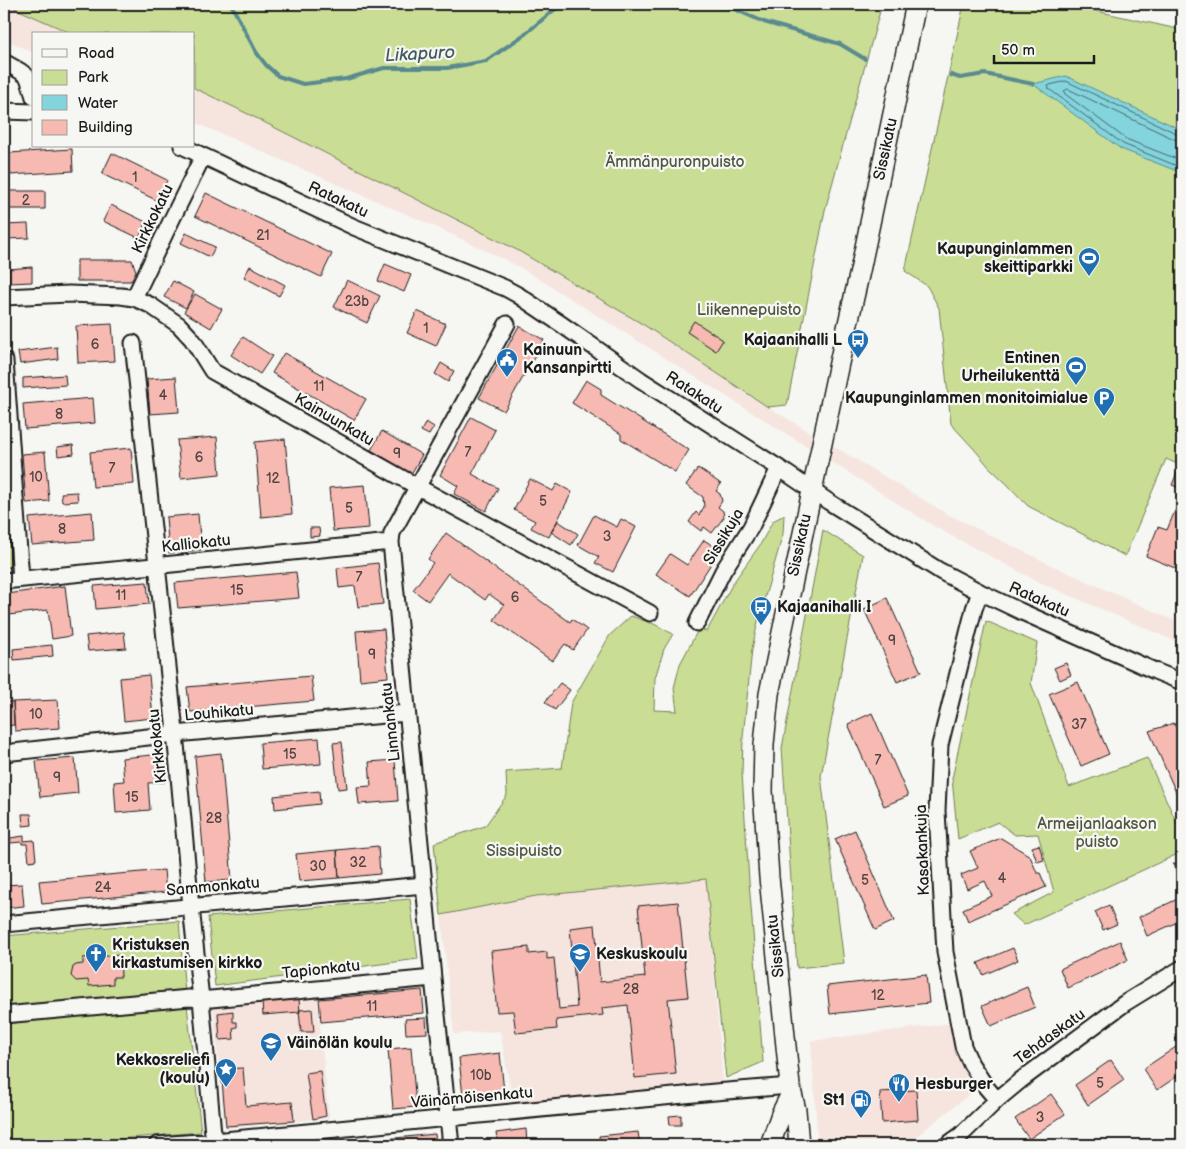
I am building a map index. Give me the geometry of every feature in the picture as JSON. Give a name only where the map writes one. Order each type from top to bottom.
[{"type":"main road","name":"Sissikatu","points":[[799,1145],[796,1110],[791,1090],[763,791],[764,744],[769,694],[916,4]]},
{"type":"main road","points":[[770,1145],[791,1090]]},
{"type":"street","points":[[4,62],[20,70],[28,77],[32,90]]},
{"type":"street","points":[[4,111],[32,112]]},
{"type":"street","name":"Ratakatu","points":[[186,148],[354,227],[505,288],[561,324],[641,380],[940,571],[980,592],[1182,682]]},
{"type":"street","name":"Kirkkokatu","points":[[134,298],[203,156]]},
{"type":"street","name":"Kainuunkatu","points":[[4,297],[69,294],[134,298],[150,305],[179,325],[192,339],[212,371],[418,487],[650,613]]},
{"type":"street","name":"Linnankatu","points":[[451,1145],[391,542],[392,532],[507,324]]},
{"type":"street","name":"Kirkkokatu","points":[[133,343],[175,734],[214,1143]]},
{"type":"street","points":[[5,361],[22,579]]},
{"type":"street","name":"Sissikuja","points":[[697,623],[723,572],[751,527],[779,468]]},
{"type":"street","name":"Kalliokatu","points":[[4,581],[391,542]]},
{"type":"street","name":"Kasakankuja","points":[[980,592],[974,609],[940,745],[937,811],[945,952],[963,1046],[971,1064],[997,1100]]},
{"type":"street","name":"Louhikatu","points":[[4,753],[175,734],[407,713]]},
{"type":"street","name":"Sammonkatu","points":[[4,924],[424,885]]},
{"type":"street","name":"Tehdaskatu","points":[[948,1145],[1021,1080],[1126,1003],[1182,968]]},
{"type":"street","name":"Tapionkatu","points":[[4,1015],[190,998],[201,1000],[433,978]]},
{"type":"street","name":"Väinämöisenkatu","points":[[156,1145],[214,1143],[715,1092],[791,1090]]},
{"type":"shaded area","points":[[4,4],[68,32],[32,32],[32,52],[4,39]]},
{"type":"shaded area","points":[[195,88],[517,250],[644,325],[768,407],[947,514],[1053,566],[1182,624],[1182,644],[1039,582],[937,528],[518,266],[434,226],[195,122]]},
{"type":"shaded area","name":"Keskuskoulu","points":[[566,871],[706,878],[723,1083],[513,1104],[500,1031],[454,1034],[441,915],[536,896],[561,893]]},
{"type":"shaded area","name":"Väinölän koulu","points":[[317,995],[329,1118],[225,1128],[213,1006]]},
{"type":"shaded area","points":[[953,1023],[970,1094],[905,1145],[818,1145],[811,1041]]},
{"type":"green space","name":"Ämmänpuronpuisto","points":[[5,4],[882,4],[825,210],[787,405],[768,407],[644,325],[517,250],[195,88],[195,32],[68,32]]},
{"type":"green space","points":[[964,4],[1065,4],[1182,30],[1182,466],[1166,459],[1125,556],[1028,506],[989,467],[951,424],[939,308],[927,286],[905,271]]},
{"type":"green space","points":[[4,490],[10,490],[16,566],[4,568]]},
{"type":"green space","name":"Sissipuisto","points":[[784,515],[783,534],[752,649],[743,737],[742,773],[763,1062],[726,1078],[706,879],[536,896],[441,915],[434,843],[485,826],[507,795],[506,772],[562,768],[571,703],[610,635],[631,616],[654,624],[673,634],[664,649],[655,678],[654,710],[677,711],[674,688],[680,664],[698,630],[707,631],[733,583],[760,545],[773,521]]},
{"type":"green space","points":[[823,530],[863,555],[821,776],[844,963],[797,968],[782,748]]},
{"type":"green space","name":"Armeijanlaakson puisto","points":[[986,621],[1037,643],[1031,683],[1069,787],[1147,758],[1182,834],[1182,852],[1024,925],[1012,914],[1054,892],[1038,834],[1015,835],[998,822],[958,839],[952,779]]},
{"type":"green space","points":[[410,899],[418,959],[215,986],[208,917]]},
{"type":"green space","points":[[179,921],[185,994],[4,1010],[4,936]]},
{"type":"green space","points":[[187,1005],[201,1132],[48,1145],[4,1145],[4,1021]]},
{"type":"water","points":[[1066,76],[1182,130],[1182,173],[1121,149],[1033,84]]},
{"type":"building","points":[[72,149],[73,171],[10,175],[9,153]]},
{"type":"building","points":[[112,153],[167,180],[158,201],[102,174]]},
{"type":"building","points":[[7,191],[45,191],[45,209],[7,209]]},
{"type":"building","points":[[206,193],[332,254],[321,277],[195,216]]},
{"type":"building","points":[[111,205],[146,222],[139,238],[103,221]]},
{"type":"building","points":[[28,224],[29,238],[6,239],[5,225]]},
{"type":"building","points":[[186,233],[215,247],[210,257],[181,243]]},
{"type":"building","points":[[77,260],[132,260],[136,271],[131,281],[77,281]]},
{"type":"building","points":[[385,264],[411,275],[404,292],[378,281]]},
{"type":"building","points":[[250,266],[285,285],[279,296],[244,277]]},
{"type":"building","points":[[32,267],[32,282],[9,283],[9,269]]},
{"type":"building","points":[[347,280],[380,296],[367,323],[334,307]]},
{"type":"building","points":[[173,281],[194,292],[186,308],[164,297]]},
{"type":"building","points":[[195,294],[222,309],[211,328],[184,312]]},
{"type":"building","points":[[417,311],[446,324],[436,346],[407,333]]},
{"type":"building","points":[[694,321],[723,340],[716,351],[687,332]]},
{"type":"building","points":[[112,324],[115,361],[78,363],[76,326]]},
{"type":"building","name":"Kainuun Kansanpirtti","points":[[519,326],[544,340],[504,411],[479,398]]},
{"type":"building","points":[[243,337],[272,356],[260,374],[231,355]]},
{"type":"building","points":[[57,347],[58,359],[20,364],[18,352]]},
{"type":"building","points":[[284,353],[366,399],[354,420],[272,373]]},
{"type":"building","points":[[441,363],[454,371],[448,382],[435,374]]},
{"type":"building","points":[[65,375],[66,385],[23,388],[23,378]]},
{"type":"building","points":[[176,377],[179,412],[150,414],[147,379]]},
{"type":"building","points":[[586,380],[601,389],[601,395],[689,450],[675,472],[621,439],[621,434],[572,403]]},
{"type":"building","points":[[93,398],[95,423],[25,429],[23,404]]},
{"type":"building","points":[[471,417],[495,430],[472,474],[498,488],[486,511],[454,494],[458,486],[440,475]]},
{"type":"building","points":[[426,422],[434,427],[429,435],[421,431]]},
{"type":"building","points":[[382,431],[422,455],[411,474],[371,450]]},
{"type":"building","points":[[217,437],[220,474],[181,478],[177,440]]},
{"type":"building","points":[[285,439],[292,514],[261,517],[255,442]]},
{"type":"building","points":[[73,445],[74,454],[58,456],[57,447]]},
{"type":"building","points":[[131,448],[134,484],[93,487],[90,452]]},
{"type":"building","points":[[45,452],[49,501],[26,503],[22,454]]},
{"type":"building","points":[[698,468],[721,484],[716,491],[720,494],[722,501],[718,507],[723,511],[724,517],[712,533],[704,527],[701,531],[689,522],[696,512],[699,515],[704,507],[703,497],[686,485]]},
{"type":"building","points":[[1178,470],[1182,471],[1182,489],[1172,485]]},
{"type":"building","points":[[530,479],[553,491],[557,484],[572,492],[549,537],[531,528],[535,521],[514,510]]},
{"type":"building","points":[[365,485],[369,528],[333,531],[329,488]]},
{"type":"building","points":[[77,492],[78,501],[62,502],[61,493]]},
{"type":"building","points":[[1182,494],[1182,571],[1146,556],[1158,527],[1167,530]]},
{"type":"building","points":[[92,512],[94,540],[32,545],[29,518]]},
{"type":"building","points":[[198,514],[201,550],[169,553],[166,517]]},
{"type":"building","points":[[594,515],[617,527],[621,519],[636,527],[613,572],[595,563],[599,557],[578,545]]},
{"type":"building","points":[[558,521],[578,534],[571,545],[551,532]]},
{"type":"building","points":[[310,528],[319,528],[320,536],[310,537]]},
{"type":"building","points":[[446,533],[570,622],[572,619],[587,630],[573,650],[565,644],[552,661],[494,620],[504,605],[489,594],[485,600],[448,573],[428,601],[413,590],[433,563],[428,559]]},
{"type":"building","points":[[704,540],[720,550],[690,596],[656,574],[670,554],[687,565]]},
{"type":"building","points":[[378,563],[383,604],[358,607],[355,586],[339,588],[337,568]]},
{"type":"building","points":[[296,572],[299,598],[178,608],[175,583]]},
{"type":"building","points":[[147,582],[149,604],[96,609],[94,586]]},
{"type":"building","points":[[65,586],[71,636],[52,639],[48,610],[9,615],[7,594]]},
{"type":"building","points":[[887,598],[921,672],[897,682],[864,609]]},
{"type":"building","points":[[384,629],[388,677],[360,680],[356,631]]},
{"type":"building","points":[[124,632],[126,648],[88,651],[86,636]]},
{"type":"building","points":[[52,645],[53,656],[14,660],[13,649]]},
{"type":"building","points":[[1066,663],[1071,675],[1060,680],[1054,668]]},
{"type":"building","points":[[149,675],[153,718],[124,721],[120,678]]},
{"type":"building","points":[[311,676],[314,701],[190,712],[187,687]]},
{"type":"building","points":[[1078,682],[1109,754],[1081,766],[1049,694]]},
{"type":"building","points":[[560,683],[570,690],[555,710],[545,702]]},
{"type":"building","points":[[58,700],[60,728],[15,731],[13,702]]},
{"type":"building","points":[[4,702],[13,702],[14,725],[4,726]]},
{"type":"building","points":[[872,713],[908,796],[884,806],[848,724]]},
{"type":"building","points":[[1174,723],[1182,741],[1182,806],[1149,731]]},
{"type":"building","points":[[319,738],[321,764],[262,769],[260,743]]},
{"type":"building","points":[[342,742],[347,788],[338,789],[333,743]]},
{"type":"building","points":[[221,753],[232,880],[206,882],[195,756]]},
{"type":"building","points":[[162,754],[165,782],[148,783],[150,810],[116,813],[114,782],[124,781],[122,758]]},
{"type":"building","points":[[75,758],[78,793],[40,797],[36,761]]},
{"type":"building","points":[[395,760],[398,801],[359,804],[357,787],[371,786],[369,762]]},
{"type":"building","points":[[319,791],[320,804],[275,809],[274,796]]},
{"type":"building","points":[[22,814],[31,814],[32,825],[23,826]]},
{"type":"building","points":[[855,830],[894,921],[875,930],[835,839]]},
{"type":"building","points":[[24,836],[24,841],[34,840],[36,860],[29,861],[27,844],[22,844],[22,842],[10,843],[10,838]]},
{"type":"building","points":[[1001,838],[1030,856],[1037,873],[1040,873],[1046,887],[968,921],[963,909],[992,896],[985,881],[967,889],[961,875],[978,868],[970,851]]},
{"type":"building","points":[[1039,845],[1044,860],[1037,862],[1032,847]]},
{"type":"building","points":[[378,846],[380,874],[339,878],[337,850]]},
{"type":"building","points":[[337,850],[339,878],[299,881],[296,854]]},
{"type":"building","points":[[1182,861],[1182,882],[1173,864]]},
{"type":"building","points":[[164,870],[166,892],[42,904],[39,881]]},
{"type":"building","points":[[22,884],[24,906],[4,908],[4,885]]},
{"type":"building","points":[[1182,897],[1182,920],[1147,936],[1139,917]]},
{"type":"building","points":[[678,902],[688,997],[668,999],[676,1074],[635,1078],[628,1005],[602,1008],[603,1015],[556,1020],[557,1029],[516,1033],[513,1011],[497,1012],[491,951],[529,947],[529,954],[547,952],[547,959],[554,958],[559,1009],[577,1007],[570,928],[595,925],[600,982],[645,977],[638,906]]},
{"type":"building","points":[[1109,905],[1117,924],[1103,930],[1095,912]]},
{"type":"building","points":[[1120,941],[1128,960],[1068,988],[1060,969]]},
{"type":"building","points":[[1013,948],[1018,960],[983,975],[978,963]]},
{"type":"building","name":"Kristuksen kirkastumisen kirkko","points":[[120,955],[121,977],[113,977],[113,984],[89,986],[88,980],[76,981],[71,976],[73,967],[83,964],[83,958]]},
{"type":"building","points":[[926,975],[929,1003],[830,1014],[827,986]]},
{"type":"building","points":[[1027,987],[1035,1007],[991,1026],[982,1006]]},
{"type":"building","points":[[422,990],[424,1013],[321,1022],[319,999]]},
{"type":"building","points":[[299,999],[300,1012],[263,1015],[262,1002]]},
{"type":"building","points":[[312,1009],[314,1032],[301,1032],[299,1010]]},
{"type":"building","points":[[233,1011],[233,1022],[237,1022],[237,1027],[233,1028],[234,1039],[220,1040],[218,1013]]},
{"type":"building","points":[[426,1018],[427,1033],[406,1034],[405,1019]]},
{"type":"building","points":[[1182,1043],[1182,1073],[1157,1090],[1143,1069]]},
{"type":"building","points":[[411,1047],[416,1107],[393,1109],[388,1049]]},
{"type":"building","points":[[500,1053],[504,1092],[463,1097],[459,1058]]},
{"type":"building","points":[[1111,1060],[1124,1080],[1088,1105],[1075,1085]]},
{"type":"building","points":[[243,1068],[246,1106],[292,1102],[294,1121],[226,1126],[221,1069]]},
{"type":"building","points":[[320,1071],[326,1116],[313,1119],[306,1073]]},
{"type":"building","name":"Hesburger","points":[[916,1090],[918,1120],[882,1123],[880,1092]]},
{"type":"building","points":[[1051,1094],[1065,1114],[1029,1139],[1015,1119]]},
{"type":"building","points":[[681,1115],[681,1125],[670,1125],[669,1116]]},
{"type":"building","points":[[526,1129],[527,1145],[498,1145],[496,1133]]},
{"type":"building","points":[[638,1132],[640,1145],[600,1145],[599,1136]]},
{"type":"building","points":[[435,1134],[436,1145],[327,1145]]},
{"type":"waterway","name":"Likapuro","points":[[231,4],[256,52],[266,65],[278,76],[303,84],[346,79],[384,68],[447,68],[486,61],[525,34],[554,10],[561,6],[576,4]]},
{"type":"waterway","name":"Likapuro","points":[[714,4],[734,9],[764,22],[840,44],[865,59]]},
{"type":"waterway","points":[[951,75],[960,78],[985,74],[1033,84]]},
{"type":"place","name":"Kaupunginlammen skeittiparkki","points":[[1089,277]]},
{"type":"place","name":"Kajaanihalli L","points":[[858,359]]},
{"type":"place","name":"Kainuun Kansanpirtti","points":[[507,378]]},
{"type":"place","name":"Entinen Urheilukenttä","points":[[1076,386]]},
{"type":"place","name":"Kaupunginlammen monitoimialue","points":[[1104,417]]},
{"type":"place","name":"Kajaanihalli I","points":[[761,626]]},
{"type":"place","name":"Kristuksen kirkastumisen kirkko","points":[[96,973]]},
{"type":"place","name":"Keskuskoulu","points":[[580,973]]},
{"type":"place","name":"Väinölän koulu","points":[[271,1062]]},
{"type":"place","name":"Kekkosreliefi (koulu)","points":[[226,1088]]},
{"type":"place","name":"Hesburger","points":[[899,1103]]},
{"type":"place","name":"St1","points":[[861,1119]]},
{"type":"park label","name":"Liikennepuisto","points":[[749,310]]}]
